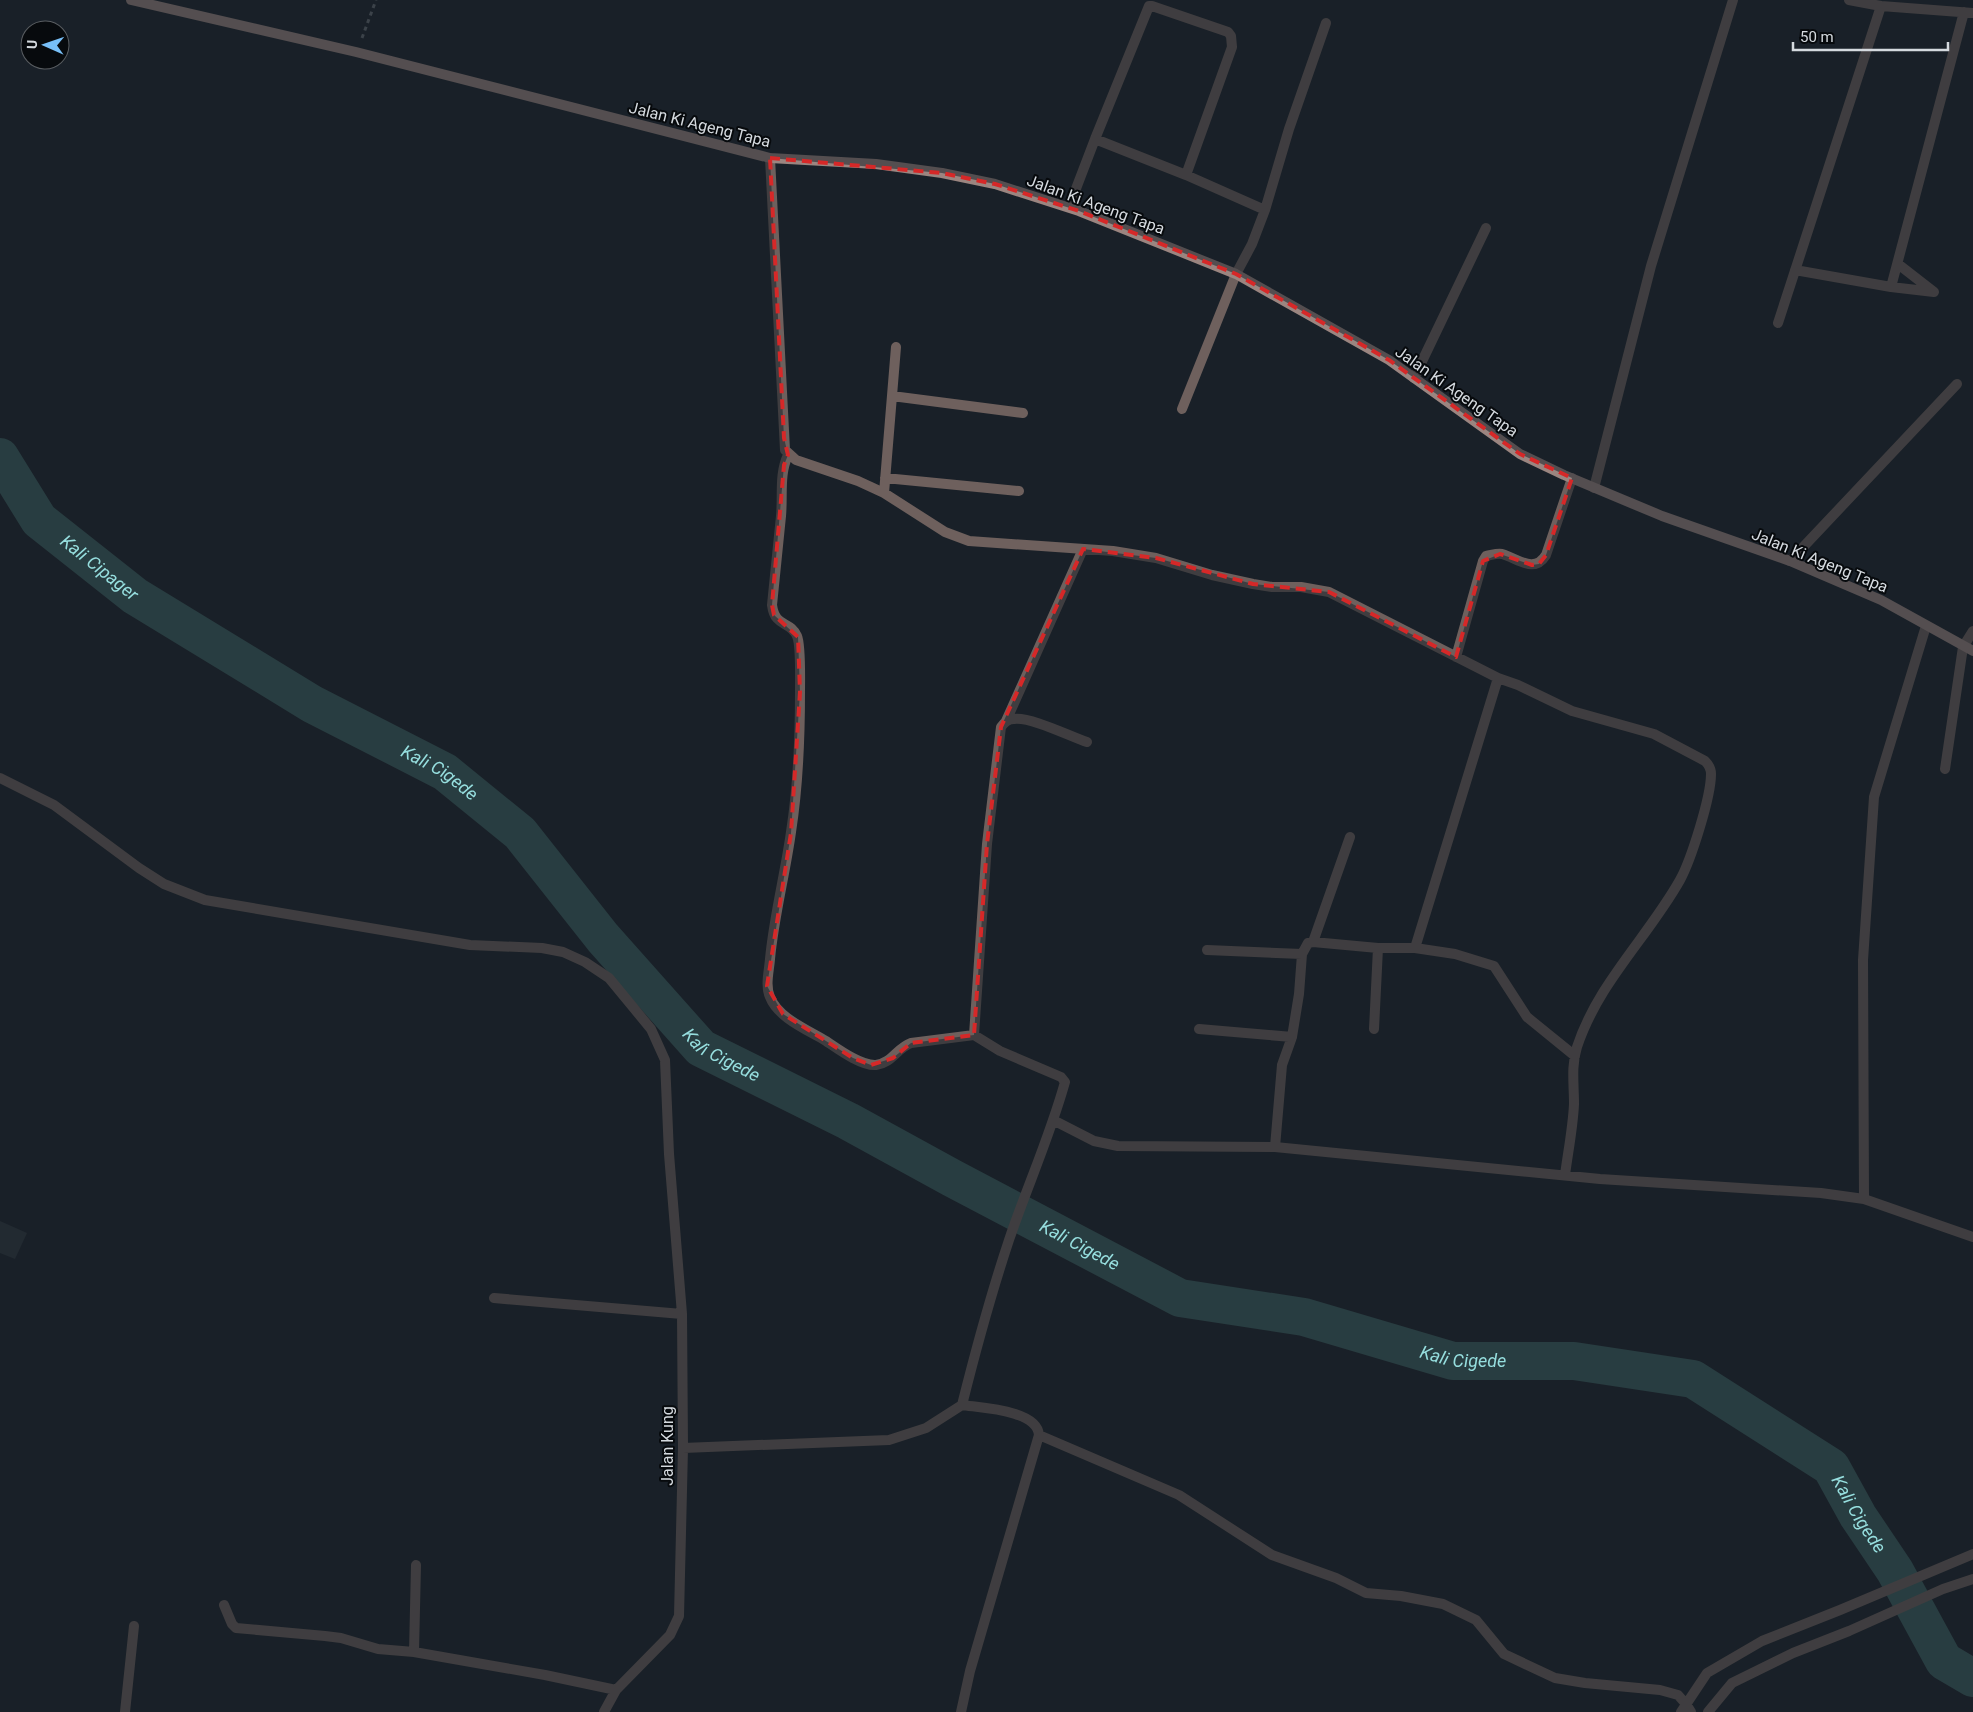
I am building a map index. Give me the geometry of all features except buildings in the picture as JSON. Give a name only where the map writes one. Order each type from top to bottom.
[{"type":"street","name":"Jalan Ki Ageng Tapa","points":[[130,0],[356,52],[770,158],[876,164],[942,173],[995,184],[1069,207],[1236,274],[1381,356],[1520,454],[1594,488],[1662,516],[1790,561],[1881,600],[1973,651]]},
{"type":"street","points":[[1594,488],[1651,266],[1733,0]]},
{"type":"street","points":[[1849,0],[1881,6],[1969,12],[1891,287]]},
{"type":"street","points":[[1069,207],[1149,6],[1228,32],[1232,40],[1232,47],[1186,175]]},
{"type":"street","points":[[1778,322],[1881,6]]},
{"type":"street","points":[[1182,409],[1236,274],[1252,244],[1265,210],[1289,129],[1326,23]]},
{"type":"street","points":[[1095,139],[1186,175],[1265,210]]},
{"type":"street","points":[[770,158],[784,438],[785,450],[788,455],[796,460],[884,492],[945,532],[969,542],[1114,551],[1156,558],[1212,575],[1253,584],[1272,587],[1301,587],[1329,592],[1498,678],[1518,685],[1572,711],[1654,734],[1706,760],[1711,769],[1707,802],[1684,873],[1603,991],[1576,1049],[1572,1070],[1574,1105],[1565,1175]]},
{"type":"street","points":[[1414,378],[1486,228]]},
{"type":"street","points":[[1795,270],[1891,287],[1934,292],[1898,264]]},
{"type":"street","points":[[884,492],[896,347]]},
{"type":"street","points":[[1790,561],[1957,384]]},
{"type":"street","points":[[892,396],[1023,413]]},
{"type":"street","points":[[788,455],[782,474],[781,513],[772,605],[774,615],[790,627],[798,637],[800,692],[796,788],[791,833],[771,942],[767,986],[770,998],[783,1014],[853,1058],[871,1065],[878,1065],[893,1058],[904,1046],[974,1035],[1000,1051],[1064,1079],[1065,1082],[1009,1239],[984,1320],[962,1405]]},
{"type":"street","points":[[885,478],[1019,491]]},
{"type":"street","points":[[1456,657],[1486,556],[1500,554],[1532,565],[1539,564],[1546,556],[1572,478]]},
{"type":"street","points":[[974,1035],[988,844],[1001,727],[1006,721],[1083,549]]},
{"type":"street","points":[[1864,1199],[1863,960],[1874,797],[1926,626]]},
{"type":"street","points":[[1945,769],[1963,647],[1973,631]]},
{"type":"street","points":[[1414,948],[1498,678]]},
{"type":"street","points":[[1006,721],[1013,718],[1025,719],[1087,742]]},
{"type":"street","name":"Jalan Kung","points":[[0,778],[54,805],[139,868],[164,884],[205,900],[470,945],[542,948],[563,952],[585,962],[609,978],[651,1029],[665,1060],[669,1154],[682,1314],[683,1448],[679,1616],[675,1626],[658,1649],[616,1690],[604,1712]]},
{"type":"street","points":[[1313,942],[1350,837]]},
{"type":"street","points":[[1275,1147],[1282,1065],[1292,1037],[1299,994],[1302,954],[1308,943],[1378,948],[1414,948],[1454,954],[1494,966],[1527,1017],[1575,1056]]},
{"type":"street","points":[[1374,1029],[1378,948]]},
{"type":"street","points":[[1207,950],[1302,954]]},
{"type":"street","points":[[1199,1029],[1292,1037]]},
{"type":"street","points":[[1053,1120],[1094,1140],[1118,1146],[1275,1147],[1565,1175],[1821,1193],[1864,1199],[1973,1237]]},
{"type":"street","points":[[494,1298],[682,1314]]},
{"type":"street","points":[[683,1448],[889,1440],[926,1428],[962,1405],[1023,1416],[1032,1421],[1039,1435],[970,1672],[961,1712]]},
{"type":"street","points":[[1039,1435],[1179,1495],[1272,1555],[1336,1578],[1366,1593],[1401,1596],[1443,1604],[1476,1620],[1504,1654],[1555,1678],[1585,1683],[1660,1690],[1678,1696],[1686,1709],[1707,1673],[1762,1641],[1973,1554]]},
{"type":"street","points":[[414,1652],[416,1564]]},
{"type":"street","points":[[1708,1712],[1732,1683],[1793,1653],[1849,1631],[1943,1589],[1973,1579]]},
{"type":"street","points":[[224,1604],[232,1624],[236,1628],[341,1638],[378,1649],[414,1652],[545,1675],[616,1690]]},
{"type":"street","points":[[125,1712],[134,1626]]},
{"type":"path","points":[[356,52],[376,0]]},
{"type":"highlighted area","points":[[770,158],[942,173],[995,184],[1079,211],[1236,274],[1389,360],[1520,454],[1572,478],[1546,555],[1539,564],[1532,565],[1500,554],[1483,561],[1456,657],[1329,592],[1253,584],[1156,558],[1083,549],[1001,727],[987,844],[974,1035],[911,1043],[893,1058],[871,1065],[853,1058],[783,1014],[767,986],[791,833],[800,692],[798,637],[774,615],[772,605],[784,465],[788,455],[784,438]]},
{"type":"waterway","name":"Kali Cigede","points":[[0,457],[39,520],[135,596],[312,704],[445,772],[520,833],[603,938],[701,1048],[848,1121],[1180,1298],[1304,1317],[1453,1361],[1574,1361],[1693,1379],[1831,1467],[1858,1516],[1895,1571],[1944,1661],[1973,1678]]},
{"type":"water label","name":"Kali Cipager","points":[[100,567]]}]
